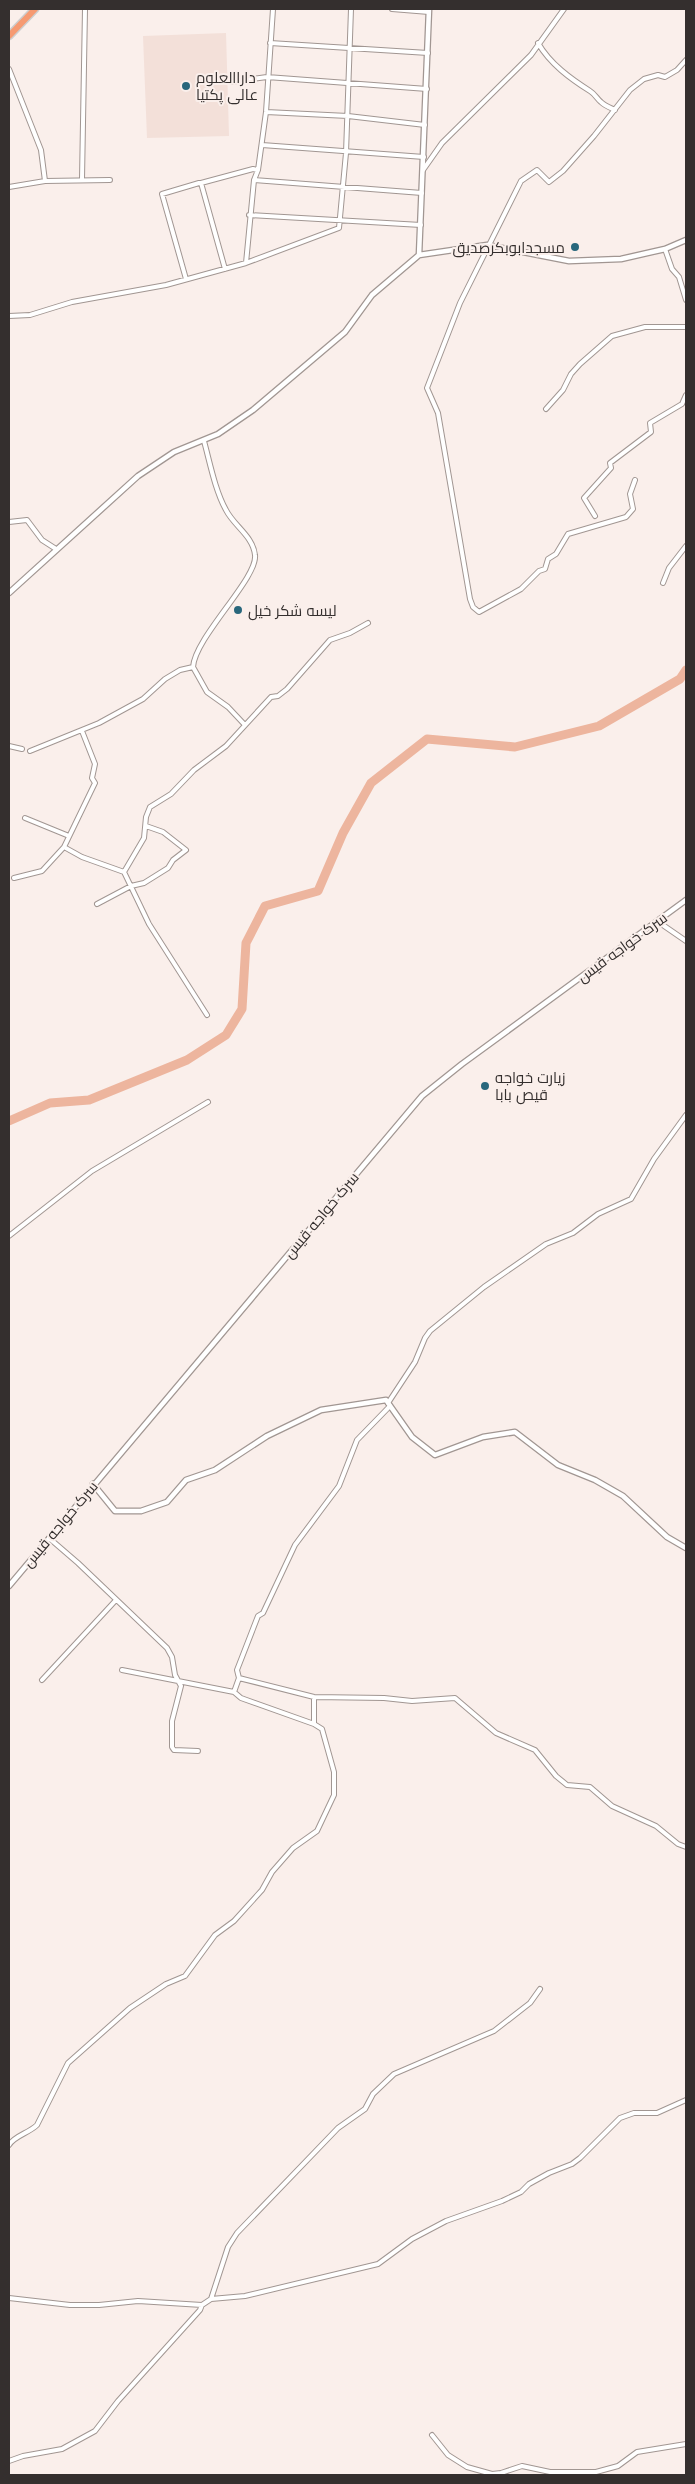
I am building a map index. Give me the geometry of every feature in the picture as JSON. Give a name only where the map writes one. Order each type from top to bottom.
[{"type":"highway","points":[[9,36],[35,9]]},
{"type":"street","points":[[82,179],[84,9]]},
{"type":"street","points":[[246,263],[249,215],[254,180],[258,170],[266,112],[273,9]]},
{"type":"street","points":[[9,316],[30,315],[72,302],[226,269],[330,233],[339,228],[346,153],[351,9]]},
{"type":"street","points":[[392,9],[429,10],[419,255]]},
{"type":"street","points":[[423,170],[442,143],[520,68],[564,9]]},
{"type":"street","points":[[270,43],[428,53]]},
{"type":"street","points":[[538,43],[548,58],[558,68],[580,86],[591,91],[602,103],[615,110]]},
{"type":"street","points":[[635,480],[630,494],[633,509],[626,517],[568,534],[556,554],[548,558],[545,569],[539,571],[521,589],[478,612],[472,607],[438,413],[428,388],[460,303],[487,245],[521,181],[538,170],[549,182],[563,171],[630,90],[644,80],[658,76],[665,77],[677,70],[686,60]]},
{"type":"street","points":[[9,69],[41,150],[45,181]]},
{"type":"street","points":[[231,82],[267,77],[427,88]]},
{"type":"street","points":[[266,112],[348,116],[425,125]]},
{"type":"street","points":[[262,145],[346,153],[424,157]]},
{"type":"street","points":[[186,279],[162,194],[254,169],[258,170]]},
{"type":"street","points":[[9,187],[45,181],[110,180]]},
{"type":"street","points":[[254,180],[422,193]]},
{"type":"street","points":[[202,183],[226,269]]},
{"type":"street","points":[[249,215],[421,226]]},
{"type":"street","points":[[9,593],[138,476],[174,452],[204,441],[253,410],[345,332],[372,295],[419,255],[487,245],[568,261],[621,259],[665,249],[686,240]]},
{"type":"street","points":[[665,249],[672,269],[679,277],[686,300]]},
{"type":"street","points":[[546,409],[563,390],[571,374],[580,364],[612,336],[645,327],[686,327]]},
{"type":"street","points":[[595,516],[584,498],[612,468],[610,463],[651,432],[650,423],[682,404],[686,395]]},
{"type":"street","points":[[204,441],[225,509],[252,545],[255,561],[194,657],[193,667],[208,692],[244,724]]},
{"type":"street","points":[[9,522],[26,520],[42,540],[56,549]]},
{"type":"street","points":[[663,583],[669,568],[686,546]]},
{"type":"street","points":[[124,872],[144,838],[150,807],[171,794],[194,770],[226,746],[244,724],[271,697],[278,696],[287,689],[330,640],[350,633],[368,623]]},
{"type":"street","points":[[30,751],[82,731],[143,699],[165,679],[180,670],[193,667]]},
{"type":"street","points":[[14,878],[42,871],[64,847],[95,783],[92,778],[94,764],[82,731]]},
{"type":"street","points":[[9,746],[22,749]]},
{"type":"street","points":[[25,818],[69,836]]},
{"type":"street","points":[[97,904],[132,886],[144,883],[168,868],[173,860],[186,850],[163,832],[146,826]]},
{"type":"street","points":[[64,847],[82,857],[124,872],[149,924],[207,1015]]},
{"type":"street","name":"سرک خواجه قیس","points":[[9,1586],[93,1484],[422,1096],[462,1064],[686,900]]},
{"type":"street","points":[[657,921],[686,942]]},
{"type":"street","points":[[9,1236],[92,1171],[208,1102]]},
{"type":"street","points":[[234,1692],[240,1678],[237,1670],[258,1616],[263,1613],[296,1545],[338,1486],[357,1440],[389,1404],[415,1362],[430,1331],[484,1287],[546,1244],[573,1233],[598,1214],[631,1199],[654,1159],[686,1115]]},
{"type":"street","points":[[93,1484],[115,1511],[141,1511],[167,1502],[186,1480],[215,1470],[267,1436],[321,1410],[386,1400],[412,1436],[435,1455],[482,1437],[515,1432],[558,1465],[595,1480],[623,1496],[667,1537],[686,1548]]},
{"type":"street","points":[[48,1538],[167,1648],[172,1657],[175,1675],[181,1686],[172,1721],[174,1727],[172,1747],[174,1750],[198,1751]]},
{"type":"street","points":[[42,1680],[116,1600]]},
{"type":"street","points":[[9,2145],[11,2141],[30,2132],[37,2125],[68,2063],[130,2008],[166,1984],[185,1976],[215,1935],[234,1921],[262,1890],[272,1872],[293,1848],[317,1831],[334,1796],[334,1772],[322,1730],[314,1724],[241,1698],[234,1692],[122,1670]]},
{"type":"street","points":[[240,1678],[314,1698],[384,1698],[412,1701],[455,1698],[496,1733],[535,1750],[556,1776],[567,1784],[590,1787],[612,1806],[656,1826],[678,1844],[686,1847]]},
{"type":"street","points":[[314,1698],[314,1724]]},
{"type":"street","points":[[211,2299],[228,2248],[237,2233],[338,2128],[365,2109],[373,2094],[394,2074],[494,2031],[530,2003],[540,1989]]},
{"type":"street","points":[[9,2461],[23,2456],[62,2449],[95,2431],[118,2401],[200,2310],[202,2305],[211,2299],[245,2296],[378,2264],[412,2239],[446,2221],[502,2201],[521,2192],[529,2184],[549,2173],[572,2164],[620,2118],[634,2113],[657,2113],[686,2100]]},
{"type":"street","points":[[9,2298],[70,2305],[99,2305],[138,2301],[202,2305]]},
{"type":"street","points":[[432,2436],[448,2455],[460,2463],[492,2474],[500,2474],[522,2466],[550,2472],[595,2474],[618,2466],[637,2452],[686,2444]]},
{"type":"shaded area","name":"داراالعلوم عالی پکتیا","points":[[226,33],[229,136],[147,138],[143,36]]},
{"type":"waterway","points":[[9,1121],[50,1103],[89,1100],[187,1060],[226,1035],[242,1009],[246,943],[265,906],[318,891],[343,833],[371,783],[427,739],[515,747],[599,726],[680,679],[686,670]]},
{"type":"place","name":"داراالعلوم عالی پکتیا","points":[[186,86]]},
{"type":"place","name":"مسجدابوبکرصدیق","points":[[575,247]]},
{"type":"place","name":"لیسه شکر خیل","points":[[238,610]]},
{"type":"place","name":"زیارت خواجه قیص بابا","points":[[485,1086]]}]
